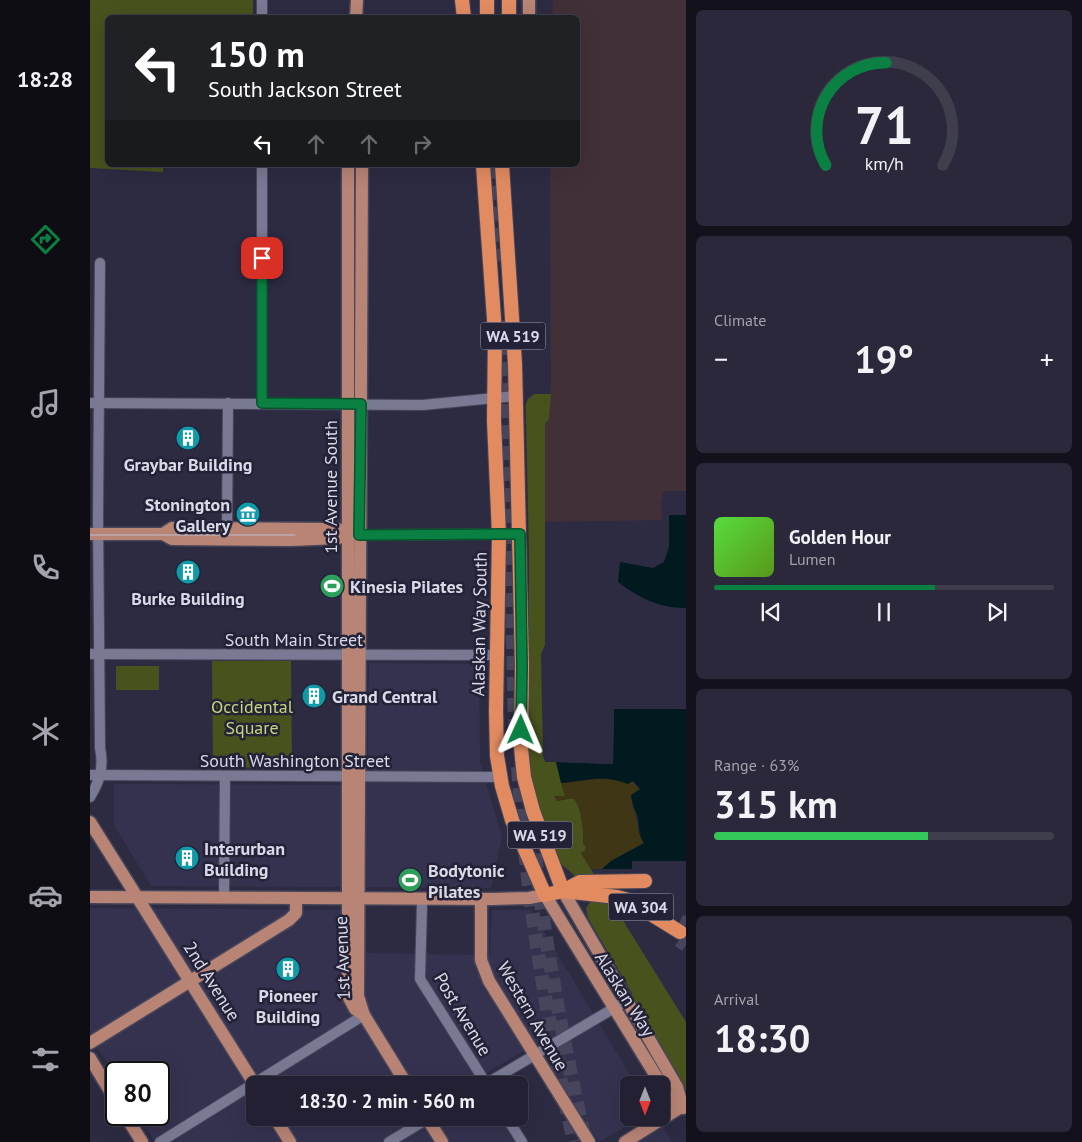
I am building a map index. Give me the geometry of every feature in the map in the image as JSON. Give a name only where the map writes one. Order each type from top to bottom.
[{"type":"highway","points":[[462,0],[464,15]]},
{"type":"highway","points":[[486,0],[487,15]]},
{"type":"highway","points":[[509,0],[509,15]]},
{"type":"highway","name":"Alaskan Way South","points":[[483,167],[495,333],[494,400],[499,535],[496,732],[501,777],[512,820],[545,895]]},
{"type":"highway","name":"WA 519","points":[[502,167],[513,332],[520,534],[522,686],[520,748],[524,777],[536,823],[563,891]]},
{"type":"highway","name":"WA 304","points":[[545,895],[563,891],[580,882],[646,881]]},
{"type":"highway","name":"WA 304","points":[[563,891],[628,900],[680,931]]},
{"type":"main road","points":[[356,15],[357,0]]},
{"type":"main road","points":[[529,0],[529,15]]},
{"type":"main road","name":"1st Avenue South","points":[[348,167],[354,404],[353,898]]},
{"type":"main road","name":"1st Avenue South","points":[[354,404],[362,167]]},
{"type":"main road","points":[[94,534],[163,534],[172,539],[227,533],[308,539],[354,535]]},
{"type":"main road","name":"2nd Avenue","points":[[90,822],[249,1076]]},
{"type":"main road","name":"Alaskan Way","points":[[563,891],[677,1087],[685,1108]]},
{"type":"main road","points":[[90,897],[529,898],[545,895]]},
{"type":"main road","name":"Alaskan Way","points":[[545,895],[667,1094],[685,1108]]},
{"type":"main road","points":[[90,1043],[291,919],[296,913],[296,898]]},
{"type":"main road","name":"1st Avenue","points":[[353,898],[358,996],[364,1015],[401,1076]]},
{"type":"main road","name":"Western Avenue","points":[[481,898],[481,949],[484,969],[489,981],[589,1142]]},
{"type":"main road","points":[[90,1058],[105,1083]]},
{"type":"main road","points":[[624,1142],[685,1108]]},
{"type":"main road","points":[[132,1126],[142,1142]]},
{"type":"main road","points":[[280,1126],[290,1142]]},
{"type":"main road","points":[[433,1126],[442,1142]]},
{"type":"street","points":[[262,0],[262,15]]},
{"type":"street","points":[[262,167],[262,403]]},
{"type":"street","points":[[90,797],[101,775],[101,654],[94,534],[95,403],[100,263]]},
{"type":"street","points":[[95,403],[423,405],[494,400],[515,396]]},
{"type":"street","points":[[227,533],[228,403]]},
{"type":"street","points":[[354,535],[520,534]]},
{"type":"street","name":"South Main Street","points":[[90,654],[498,655]]},
{"type":"street","name":"South Washington Street","points":[[90,775],[501,777]]},
{"type":"street","points":[[224,776],[224,897]]},
{"type":"street","name":"Post Avenue","points":[[420,898],[422,904],[420,980],[480,1076]]},
{"type":"street","points":[[501,1076],[626,1001]]},
{"type":"street","points":[[269,1076],[364,1015]]},
{"type":"street","points":[[160,1142],[246,1090]]},
{"type":"street","points":[[388,1142],[415,1126]]},
{"type":"street","points":[[512,1126],[522,1142]]},
{"type":"shaded area","points":[[553,0],[686,0],[686,491],[664,491],[661,502],[662,520],[545,522],[545,424],[549,419],[551,381],[550,167],[580,167],[580,15],[552,15]]},
{"type":"shaded area","points":[[669,515],[686,515],[686,608],[676,608],[650,601],[618,582],[620,562],[653,568],[664,562],[669,547]]},
{"type":"shaded area","points":[[369,663],[479,664],[480,762],[502,837],[491,888],[151,886],[114,825],[114,784],[367,785]]},
{"type":"shaded area","points":[[614,709],[686,709],[686,861],[632,861],[632,869],[602,869],[611,861],[644,843],[640,836],[638,819],[631,795],[640,789],[633,781],[628,784],[610,779],[561,783],[556,762],[613,764]]},
{"type":"shaded area","points":[[90,908],[366,910],[367,953],[490,955],[492,910],[531,910],[631,1076],[620,1076],[620,1126],[627,1126],[599,1142],[537,1043],[481,1076],[246,1076],[246,1126],[507,1126],[517,1142],[155,1142],[146,1126],[170,1126],[170,1061],[106,1061],[90,1035]]},
{"type":"shaded area","points":[[663,1127],[672,1142],[639,1142]]},
{"type":"green space","points":[[90,0],[253,0],[253,15],[105,15],[105,167],[163,167],[163,172],[90,168]]},
{"type":"green space","points":[[535,394],[551,394],[549,419],[545,424],[545,645],[541,654],[543,756],[545,762],[556,762],[565,796],[555,797],[557,801],[573,798],[578,806],[583,826],[583,844],[586,846],[585,851],[581,853],[686,1022],[686,1090],[636,1009],[631,999],[632,993],[588,918],[586,908],[590,902],[573,874],[560,863],[549,839],[534,791],[529,762],[529,553],[526,408],[527,402]]},
{"type":"green space","name":"Occidental Square","points":[[212,661],[291,661],[292,767],[213,768]]},
{"type":"green space","points":[[116,666],[159,666],[159,690],[116,690]]},
{"type":"sand","points":[[592,777],[616,778],[628,784],[632,781],[641,790],[632,806],[641,839],[644,843],[611,861],[602,869],[591,869],[581,853],[585,851],[586,847],[583,844],[582,819],[576,801],[573,798],[557,801],[554,796],[565,796],[561,783]]},
{"type":"pier","points":[[686,706],[686,709],[614,709],[613,764],[554,762],[556,759],[611,761],[613,707]]},
{"type":"tunnel","points":[[491,167],[502,261]]},
{"type":"tunnel","points":[[506,320],[515,731]]},
{"type":"tunnel","points":[[518,767],[526,862],[538,956],[574,1142]]},
{"type":"tunnel","points":[[531,812],[545,933],[566,1052],[583,1131]]},
{"type":"tunnel","points":[[680,921],[686,924]]},
{"type":"tunnel","points":[[679,940],[686,945]]},
{"type":"tram line","points":[[90,535],[295,535]]},
{"type":"place","name":"Graybar Building","points":[[188,438]]},
{"type":"place","name":"Stonington Gallery","points":[[248,514]]},
{"type":"place","name":"Burke Building","points":[[188,572]]},
{"type":"place","name":"Kinesia Pilates","points":[[332,586]]},
{"type":"place","name":"Grand Central","points":[[314,696]]},
{"type":"place","name":"Interurban Building","points":[[187,858]]},
{"type":"place","name":"Bodytonic Pilates","points":[[410,880]]},
{"type":"place","name":"Pioneer Building","points":[[288,969]]},
{"type":"route","points":[[262,258],[262,403],[361,404],[359,535],[520,534],[521,730]]}]
